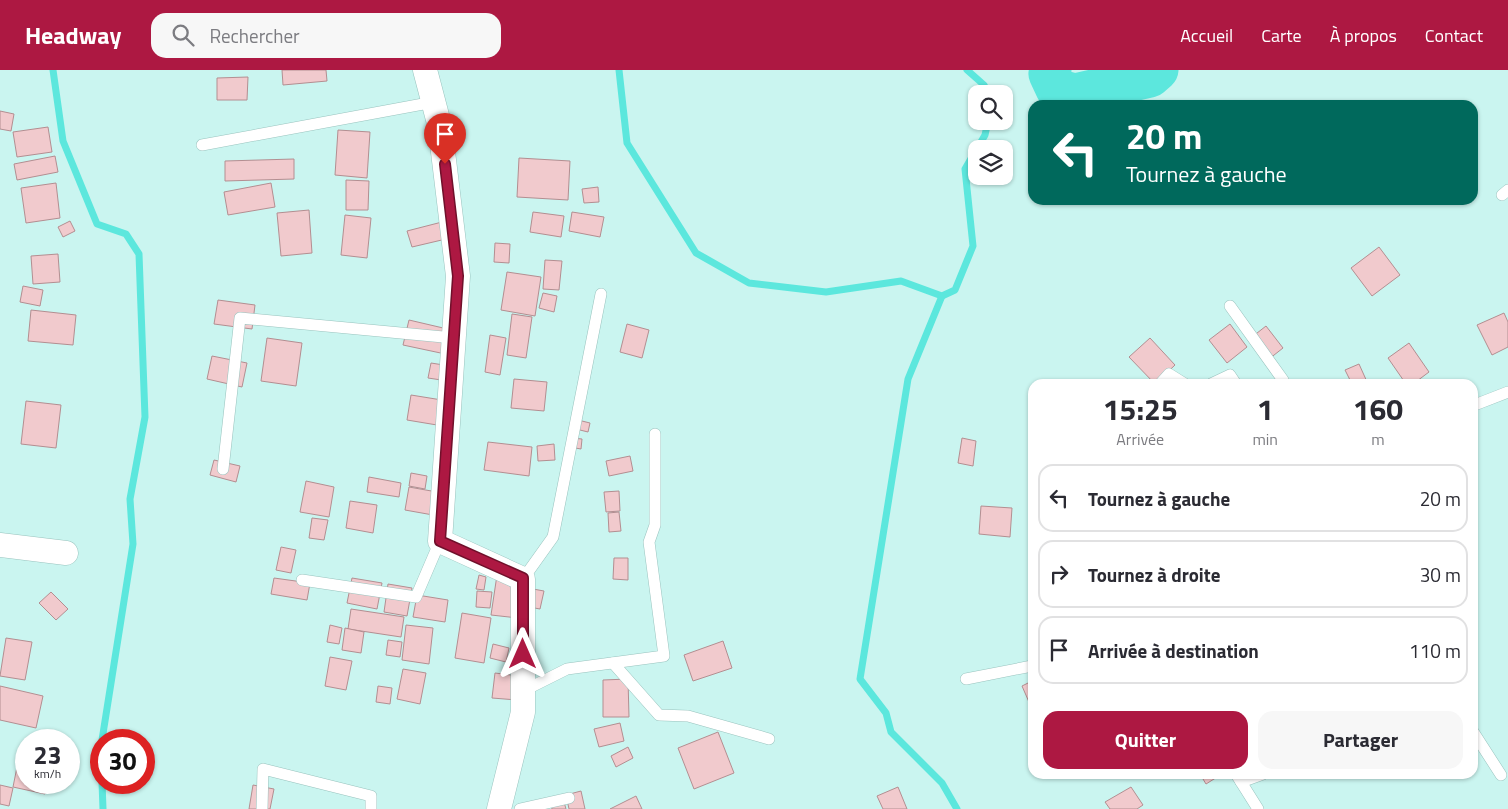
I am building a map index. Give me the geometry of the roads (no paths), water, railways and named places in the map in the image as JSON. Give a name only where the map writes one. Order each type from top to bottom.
[{"type":"street","points":[[425,70],[440,127],[458,276],[440,541],[523,578],[523,712],[499,809]]},
{"type":"street","points":[[0,545],[66,553]]},
{"type":"lane","points":[[202,145],[434,102]]},
{"type":"lane","points":[[523,578],[553,537],[601,294]]},
{"type":"lane","points":[[1230,306],[1283,379]]},
{"type":"lane","points":[[223,469],[240,318],[454,338]]},
{"type":"lane","points":[[1164,379],[1169,374],[1177,379]]},
{"type":"lane","points":[[1222,379],[1230,375],[1233,379]]},
{"type":"lane","points":[[1478,404],[1508,392]]},
{"type":"lane","points":[[523,691],[567,669],[664,656],[649,542],[655,525],[654,434]]},
{"type":"lane","points":[[302,580],[416,597],[440,541]]},
{"type":"lane","points":[[613,663],[659,715],[688,716],[769,739]]},
{"type":"lane","points":[[966,678],[1028,667]]},
{"type":"lane","points":[[1478,739],[1501,775]]},
{"type":"lane","points":[[262,809],[263,769],[371,796],[371,809]]},
{"type":"lane","points":[[1239,779],[1257,809]]},
{"type":"lane","points":[[520,809],[569,798]]},
{"type":"waterway","points":[[53,70],[63,141],[97,224],[126,234],[139,254],[145,417],[130,499],[133,544],[104,729]]},
{"type":"waterway","points":[[619,70],[627,143],[696,253],[749,283],[826,292],[901,281],[942,296],[955,290],[973,246],[965,169],[968,164]]},
{"type":"waterway","points":[[967,70],[984,85]]},
{"type":"waterway","points":[[1051,70],[1049,74],[1056,89],[1075,94],[1150,77],[1158,70]]},
{"type":"waterway","points":[[982,140],[986,130]]},
{"type":"waterway","points":[[942,296],[908,379],[860,679],[886,713],[891,732],[942,783],[957,809]]},
{"type":"waterway","points":[[102,794],[103,809]]}]
